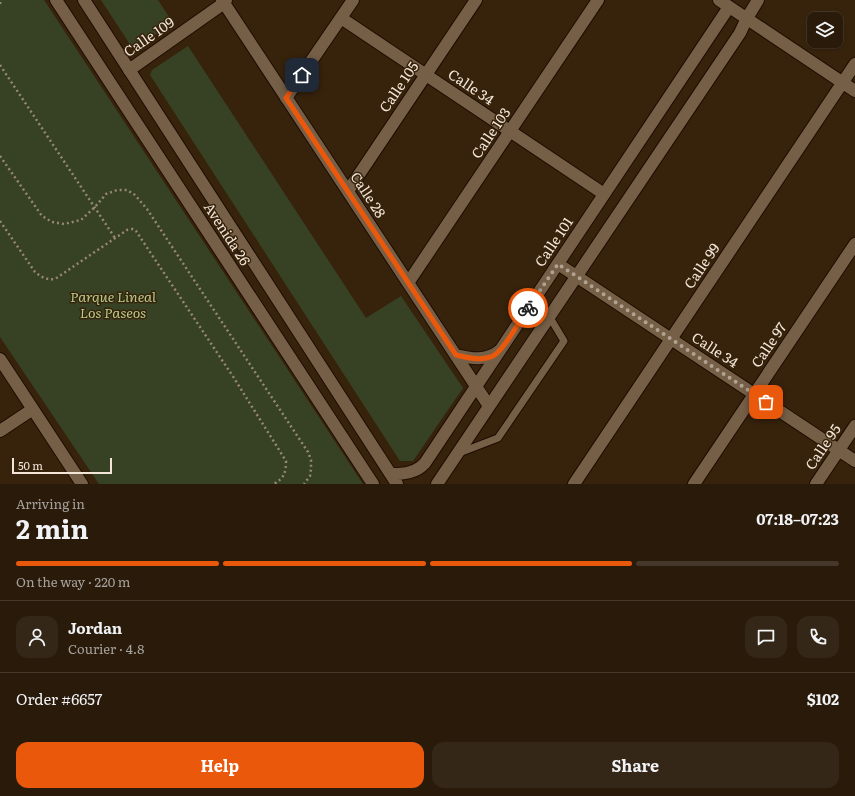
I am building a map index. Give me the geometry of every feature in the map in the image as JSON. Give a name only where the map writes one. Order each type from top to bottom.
[{"type":"street","name":"Avenida 26","points":[[56,0],[373,484]]},
{"type":"street","name":"Avenida 26","points":[[84,0],[394,479]]},
{"type":"street","points":[[286,98],[353,0]]},
{"type":"street","name":"Calle 105","points":[[348,191],[476,0]]},
{"type":"street","name":"Calle 103","points":[[408,283],[598,0]]},
{"type":"street","points":[[437,484],[740,33],[746,18],[758,0]]},
{"type":"street","name":"Calle 109","points":[[129,70],[224,1]]},
{"type":"street","name":"Calle 28","points":[[224,1],[286,98],[489,406]]},
{"type":"street","points":[[724,3],[855,91]]},
{"type":"street","name":"Calle 101","points":[[394,479],[421,467],[604,194],[724,3]]},
{"type":"street","name":"Calle 34","points":[[341,18],[604,194]]},
{"type":"street","name":"Calle 99","points":[[574,484],[855,64]]},
{"type":"street","name":"Calle 97","points":[[694,484],[855,244]]},
{"type":"street","name":"Calle 34","points":[[558,264],[855,461]]},
{"type":"street","points":[[456,355],[471,359],[482,358],[492,356],[499,351]]},
{"type":"street","points":[[0,359],[82,484]]},
{"type":"street","points":[[0,431],[33,409]]},
{"type":"street","name":"Calle 95","points":[[816,484],[855,426]]},
{"type":"lane","points":[[457,453],[498,438],[564,341],[549,316]]},
{"type":"path","points":[[0,4],[1,0]]},
{"type":"path","points":[[0,65],[115,238]]},
{"type":"path","points":[[0,156],[42,216],[52,222],[64,224],[81,220],[106,194],[117,190],[128,190],[136,195],[147,209],[308,452],[311,460],[311,468],[310,476],[304,484]]},
{"type":"path","points":[[0,221],[35,272],[39,276],[49,280],[54,279],[127,230],[133,229],[136,231],[234,378],[286,461],[284,476],[280,482],[274,484]]},
{"type":"green space","name":"Parque Lineal Los Paseos","points":[[0,0],[44,0],[363,484],[99,484],[0,337]]},
{"type":"green space","points":[[101,0],[158,0],[173,23],[136,47],[131,46]]},
{"type":"green space","points":[[188,46],[366,318],[401,296],[463,388],[413,461],[400,461],[150,75],[152,70]]},
{"type":"way so far","points":[[528,308],[558,264],[766,402]]},
{"type":"route","points":[[302,75],[286,98],[456,355],[471,359],[492,356],[499,351],[528,308]]}]
